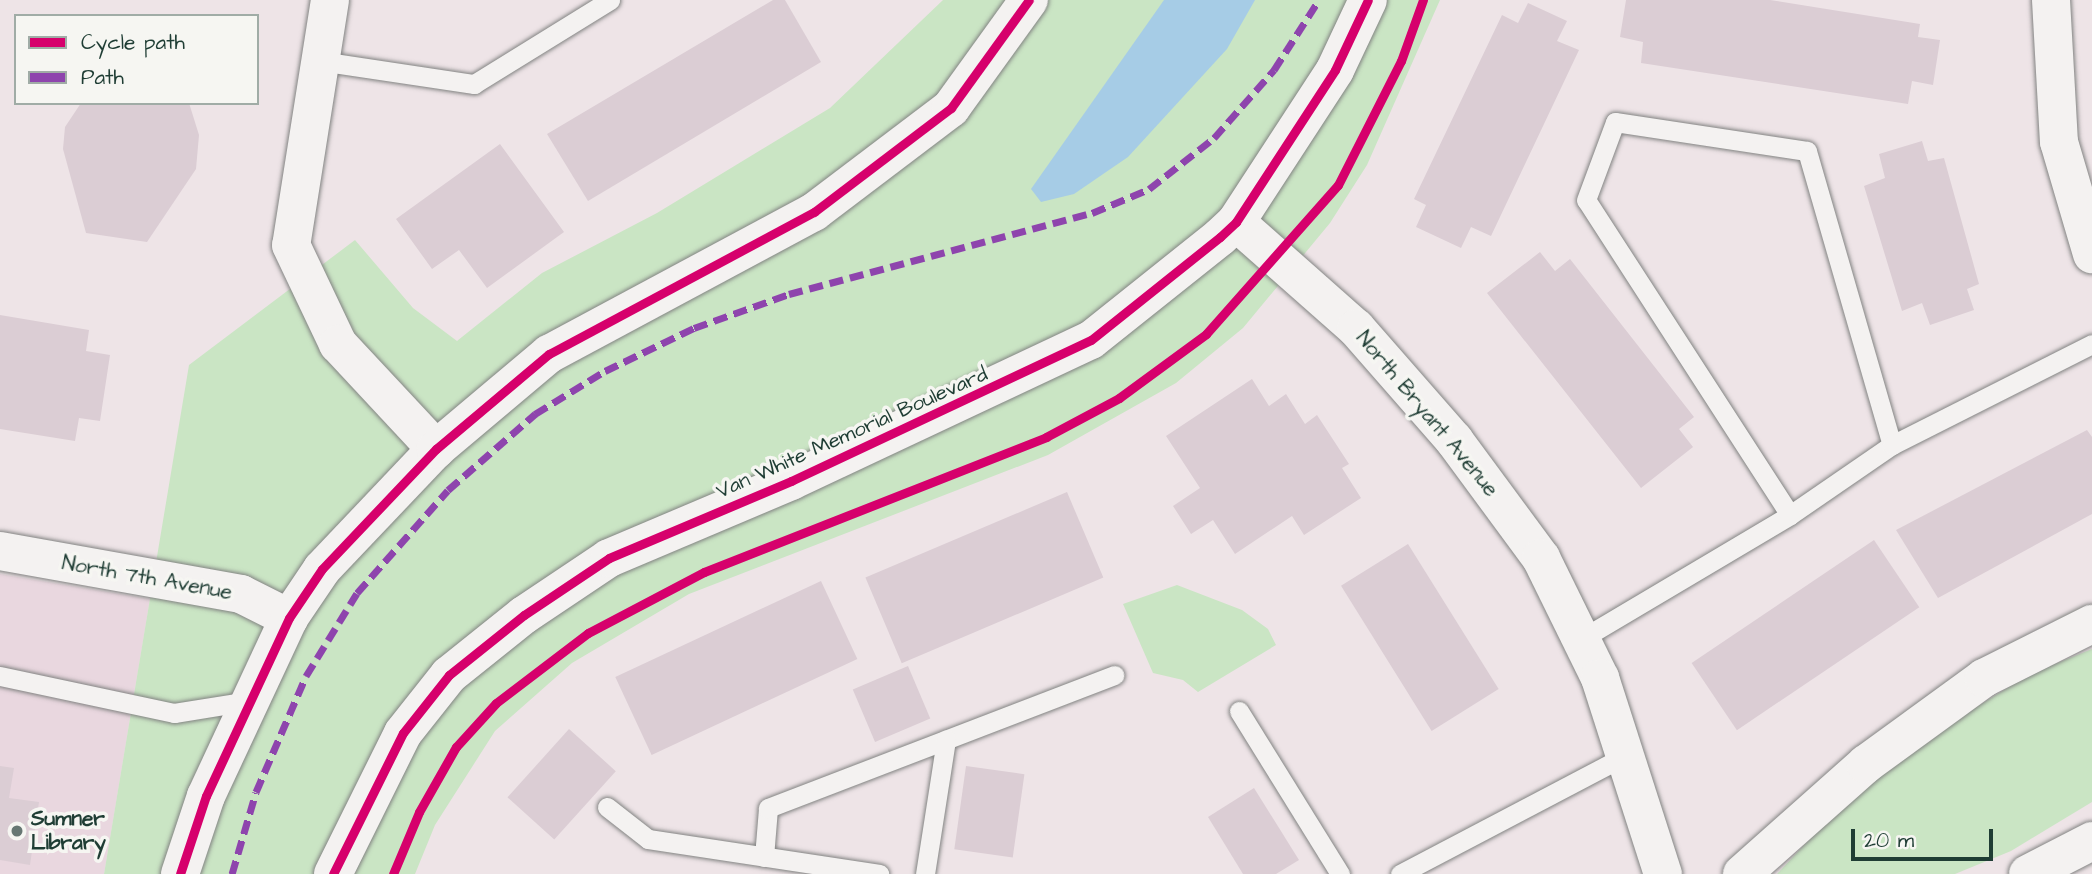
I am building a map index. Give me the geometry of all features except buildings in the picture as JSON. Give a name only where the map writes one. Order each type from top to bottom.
[{"type":"street","points":[[330,0],[291,245],[338,344],[436,449]]},
{"type":"street","points":[[180,874],[206,796],[289,618],[322,569],[436,449],[549,354],[814,212],[951,108],[1029,0]]},
{"type":"street","name":"Van White Memorial Boulevard","points":[[332,874],[404,733],[449,675],[524,615],[609,558],[803,476],[1091,340],[1236,222],[1335,70],[1368,0]]},
{"type":"street","points":[[2051,0],[2059,142],[2092,254]]},
{"type":"street","name":"North Bryant Avenue","points":[[1236,222],[1356,328],[1454,440],[1541,558],[1583,638],[1664,874]]},
{"type":"street","name":"North 7th Avenue","points":[[0,551],[241,594],[289,618]]},
{"type":"street","points":[[1742,874],[1866,764],[1984,678],[2092,624]]},
{"type":"street","points":[[2028,874],[2092,841]]},
{"type":"lane","points":[[320,61],[474,85],[610,0]]},
{"type":"lane","points":[[1790,515],[1586,200],[1615,122],[1807,151],[1892,445]]},
{"type":"lane","points":[[1583,638],[1790,515],[1892,445],[2092,344]]},
{"type":"lane","points":[[764,857],[768,808],[1114,675]]},
{"type":"lane","points":[[0,677],[174,713],[248,701]]},
{"type":"lane","points":[[1239,711],[1340,874]]},
{"type":"lane","points":[[925,874],[946,740]]},
{"type":"lane","points":[[1400,874],[1623,757]]},
{"type":"lane","points":[[607,807],[648,839],[879,874]]},
{"type":"shaded area","points":[[0,574],[150,599],[104,874],[0,874]]},
{"type":"green space","points":[[943,0],[1440,0],[1367,165],[1330,223],[1243,328],[1176,383],[1048,455],[689,594],[572,663],[495,731],[435,825],[415,874],[104,874],[189,365],[355,240],[413,308],[457,341],[542,273],[657,213],[830,108]]},
{"type":"green space","points":[[1177,585],[1242,610],[1268,629],[1276,645],[1198,692],[1183,680],[1153,673],[1123,604]]},
{"type":"green space","points":[[2092,649],[2092,802],[2011,851],[1955,874],[1777,874],[1832,815],[1929,736],[2030,674]]},
{"type":"water","points":[[1164,0],[1255,0],[1227,49],[1128,157],[1074,194],[1041,202],[1031,189]]},
{"type":"marked path","points":[[232,874],[256,792],[306,676],[357,593],[448,490],[535,414],[605,371],[694,328],[789,294],[1092,213],[1149,189],[1214,138],[1274,70],[1319,0]]},
{"type":"cycle path","points":[[180,874],[206,796],[289,618],[322,569],[436,449],[549,354],[814,212],[951,108],[1029,0]]},
{"type":"cycle path","points":[[333,874],[403,733],[449,675],[524,615],[609,558],[791,481],[1091,340],[1220,237],[1236,222],[1335,70],[1368,0]]},
{"type":"cycle path","points":[[393,874],[419,812],[456,747],[496,703],[588,633],[704,572],[1046,437],[1119,398],[1206,334],[1338,185],[1401,61],[1423,0]]},
{"type":"place","name":"Sumner Library","points":[[17,831]]}]
